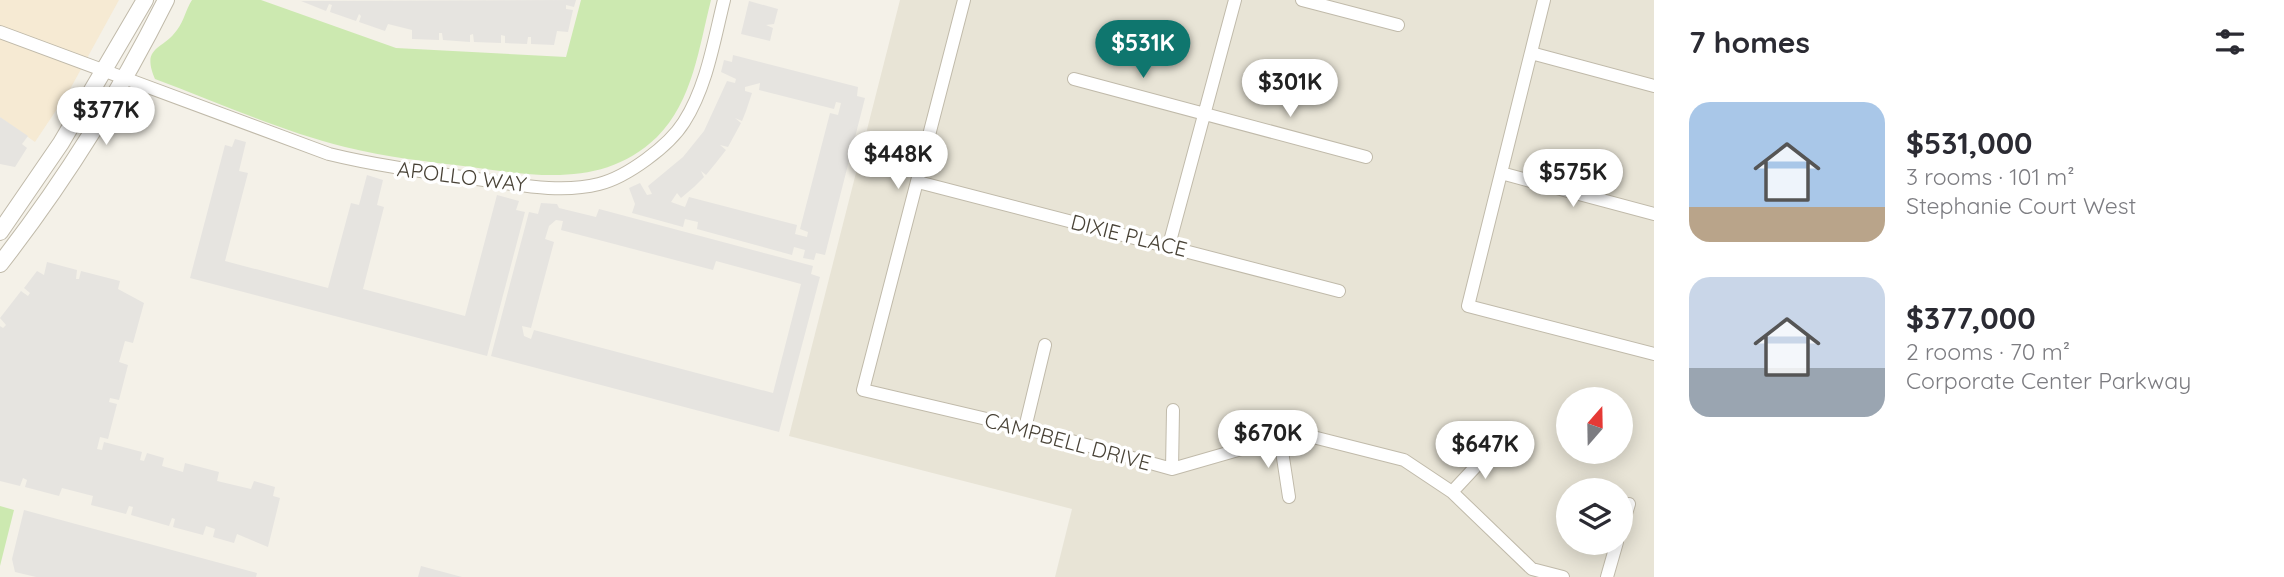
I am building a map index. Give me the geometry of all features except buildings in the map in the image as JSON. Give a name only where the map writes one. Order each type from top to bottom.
[{"type":"street","points":[[0,232],[54,154],[105,72],[145,0]]},
{"type":"street","points":[[0,264],[44,207],[125,79],[166,0]]},
{"type":"street","name":"APOLLO WAY","points":[[0,32],[292,142],[377,166],[517,185],[581,187],[601,184],[651,156],[684,121],[708,63],[724,0]]},
{"type":"street","points":[[918,182],[964,0]]},
{"type":"street","points":[[1169,245],[1235,0]]},
{"type":"street","points":[[1302,0],[1398,24]]},
{"type":"street","points":[[1544,0],[1468,306],[1654,354]]},
{"type":"street","points":[[1531,53],[1654,86]]},
{"type":"street","points":[[1074,79],[1366,158]]},
{"type":"street","points":[[1501,173],[1654,214]]},
{"type":"street","name":"DIXIE PLACE","points":[[918,182],[1339,291]]},
{"type":"street","name":"CAMPBELL DRIVE","points":[[918,182],[863,390],[1025,428],[1172,469],[1280,438],[1313,437],[1404,460],[1452,492],[1532,569],[1563,577]]},
{"type":"street","points":[[1025,428],[1045,345]]},
{"type":"street","points":[[1172,469],[1173,410]]},
{"type":"street","points":[[1280,438],[1289,497]]},
{"type":"street","points":[[1452,492],[1493,448]]},
{"type":"street","points":[[1607,577],[1614,555]]},
{"type":"shaded area","points":[[0,0],[119,0],[69,91],[35,142],[0,117]]},
{"type":"shaded area","points":[[576,0],[574,7],[566,5],[566,9],[573,10],[568,32],[557,31],[554,45],[531,44],[531,37],[528,37],[527,44],[505,43],[505,36],[501,35],[501,43],[474,42],[473,34],[470,35],[470,42],[443,40],[442,33],[439,33],[439,40],[412,39],[412,30],[388,24],[385,31],[359,22],[359,14],[356,21],[330,12],[332,5],[329,4],[326,11],[301,1]]},
{"type":"shaded area","points":[[900,0],[1654,0],[1654,577],[1055,577],[1072,509],[789,436]]},
{"type":"shaded area","points":[[749,1],[778,9],[774,24],[766,25],[773,28],[770,41],[741,34]]},
{"type":"shaded area","points":[[733,55],[858,87],[857,96],[865,98],[825,255],[816,253],[814,260],[803,258],[805,250],[794,247],[792,255],[697,229],[698,222],[685,219],[683,227],[632,213],[635,204],[629,188],[640,183],[647,195],[652,194],[648,186],[683,157],[704,131],[727,81],[735,83],[736,79],[721,72],[724,60],[732,62]],"holes":[[[760,83],[759,90],[834,109],[836,102],[841,103],[838,115],[830,113],[800,229],[808,232],[807,237],[795,234],[797,225],[689,197],[685,207],[671,202],[677,193],[681,198],[704,177],[701,171],[706,175],[726,150],[720,145],[728,147],[741,123],[735,118],[742,121],[752,93],[745,91],[745,87]]]},
{"type":"shaded area","points":[[0,117],[28,136],[22,144],[27,148],[15,167],[0,164]]},
{"type":"shaded area","points":[[235,139],[246,142],[239,171],[248,173],[225,261],[328,288],[351,203],[359,205],[367,175],[383,180],[377,205],[384,207],[363,289],[465,316],[497,195],[519,201],[516,210],[525,212],[487,356],[190,278],[225,145],[232,147]]},
{"type":"shaded area","points":[[541,203],[557,204],[559,208],[596,217],[599,209],[813,266],[811,274],[820,277],[779,432],[491,356],[529,212],[538,214]],"holes":[[[556,220],[563,221],[561,230],[713,270],[716,261],[801,284],[773,393],[534,330],[531,339],[524,336],[522,326],[531,328],[554,242],[545,239],[549,226]]]},
{"type":"shaded area","points":[[47,262],[77,270],[76,279],[79,279],[81,271],[120,281],[118,289],[144,303],[133,343],[125,341],[119,362],[128,365],[119,400],[110,398],[109,402],[117,404],[108,439],[100,437],[97,449],[102,450],[104,442],[142,452],[140,460],[144,461],[147,453],[164,458],[162,466],[183,472],[185,463],[219,472],[217,481],[251,489],[254,481],[275,487],[273,496],[280,498],[268,547],[237,534],[234,543],[213,537],[215,529],[206,526],[203,535],[173,527],[175,519],[172,518],[169,526],[131,515],[133,507],[129,506],[126,514],[91,505],[93,496],[62,488],[59,496],[25,487],[27,480],[23,478],[20,486],[0,481],[0,326],[3,328],[6,325],[0,318],[21,291],[28,296],[30,293],[24,288],[37,271],[44,275]]},
{"type":"shaded area","points":[[24,510],[257,573],[256,577],[36,577],[15,572],[12,559]]},
{"type":"shaded area","points":[[421,566],[462,577],[418,577]]},
{"type":"green space","points":[[192,0],[261,0],[396,48],[566,57],[581,0],[711,0],[687,90],[669,123],[657,137],[636,153],[615,164],[592,171],[545,175],[423,161],[345,147],[273,125],[155,79],[150,60],[152,55],[177,30]]},
{"type":"green space","points":[[0,506],[14,510],[0,566]]}]
